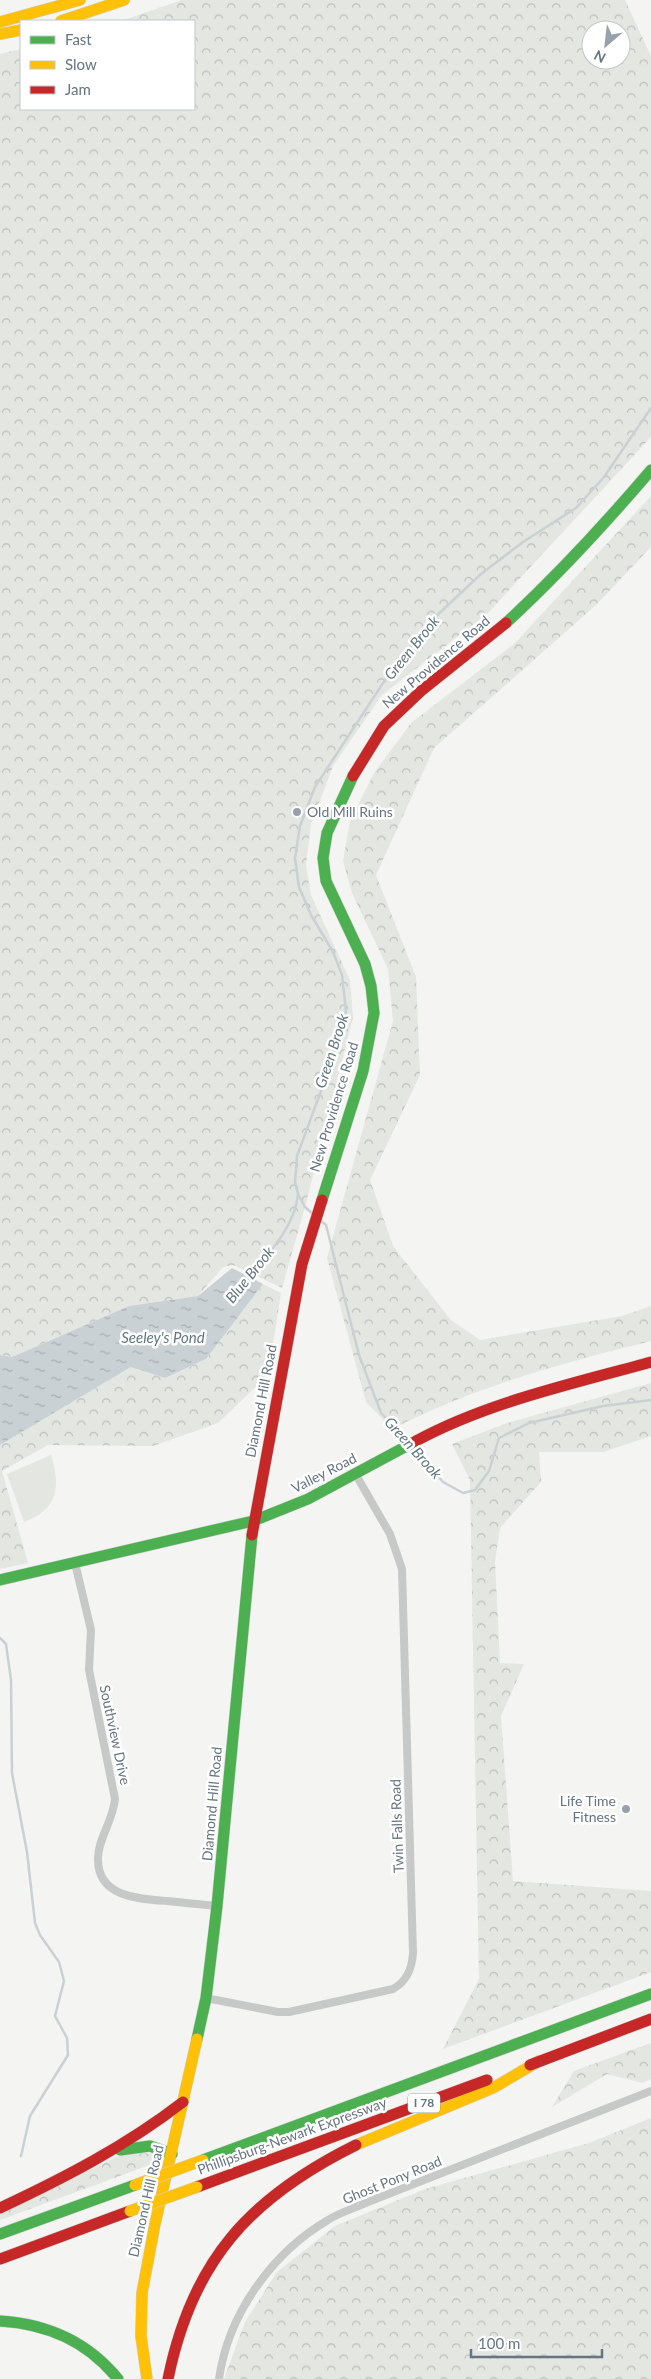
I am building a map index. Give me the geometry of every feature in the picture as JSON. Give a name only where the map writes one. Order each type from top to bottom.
[{"type":"main road","points":[[0,22],[80,0]]},
{"type":"main road","points":[[64,20],[124,0]]},
{"type":"main road","points":[[0,34],[20,30]]},
{"type":"main road","name":"New Providence Road","points":[[312,1230],[363,1071],[374,1013],[371,986],[365,964],[326,881],[324,847],[336,809],[358,765],[384,726],[421,691],[504,625],[548,584],[595,535],[651,470]]},
{"type":"main road","name":"Diamond Hill Road","points":[[147,2379],[141,2336],[142,2293],[155,2224],[206,1998],[218,1906],[253,1521],[297,1286],[312,1230]]},
{"type":"main road","name":"Valley Road","points":[[0,1580],[75,1563],[109,1553],[253,1521],[308,1500],[444,1426],[532,1396],[651,1362]]},
{"type":"main road","name":"Phillipsburg-Newark Expressway","points":[[0,2234],[651,1994]]},
{"type":"main road","name":"Phillipsburg-Newark Expressway","points":[[0,2259],[651,2019]]},
{"type":"main road","points":[[168,2379],[180,2326],[197,2286],[224,2243],[254,2212],[295,2181],[336,2155],[495,2088],[539,2061]]},
{"type":"main road","points":[[0,2208],[109,2153],[156,2125],[183,2102]]},
{"type":"main road","points":[[109,2153],[143,2146],[157,2148],[172,2154]]},
{"type":"main road","points":[[0,2321],[36,2324],[67,2336],[99,2359],[118,2379]]},
{"type":"street","name":"Twin Falls Road","points":[[206,1998],[278,2012],[289,2012],[393,1989],[401,1984],[410,1971],[413,1953],[402,1568],[390,1534],[356,1475]]},
{"type":"street","name":"Southview Drive","points":[[75,1563],[91,1630],[89,1670],[115,1799],[112,1818],[99,1848],[100,1874],[116,1891],[131,1898],[218,1906]]},
{"type":"street","name":"Ghost Pony Road","points":[[219,2379],[234,2326],[258,2284],[290,2248],[330,2219],[363,2204],[651,2091]]},
{"type":"green space","points":[[182,0],[625,0],[651,56],[651,437],[487,614],[382,695],[333,766],[311,824],[306,865],[311,895],[350,980],[353,1017],[305,1207],[282,1288],[233,1265],[223,1267],[198,1296],[129,1306],[12,1357],[0,1355],[0,54],[20,49],[20,110],[195,110],[195,20],[124,20]]},
{"type":"green space","points":[[651,496],[651,547],[596,605],[434,748],[376,875],[416,977],[420,1075],[370,1180],[393,1246],[451,1320],[480,1340],[622,1316],[651,1306],[651,1341],[552,1367],[486,1388],[392,1429],[366,1402],[327,1258],[393,1021],[388,969],[352,893],[343,861],[350,821],[374,773],[411,723],[514,644]]},
{"type":"green space","points":[[263,1284],[281,1293],[268,1375],[218,1423],[153,1446],[48,1445],[2,1471],[28,1563],[0,1569],[0,1445],[131,1367],[165,1378],[206,1359]]},
{"type":"green space","points":[[651,1383],[651,1436],[603,1452],[539,1452],[541,1482],[500,1528],[495,1561],[500,1663],[524,1664],[501,1716],[513,1881],[651,1891],[651,1972],[443,2049],[479,1979],[470,1480],[452,1444],[507,1423]]},
{"type":"green space","points":[[51,1455],[56,1477],[54,1496],[44,1511],[24,1522],[7,1474]]},
{"type":"green space","points":[[651,2043],[651,2079],[643,2083],[607,2074],[552,2107],[574,2071]]},
{"type":"green space","points":[[651,2118],[651,2379],[224,2379],[245,2322],[277,2272],[335,2226],[425,2189],[589,2143]]},
{"type":"green space","points":[[126,2152],[157,2154],[155,2163],[0,2220],[0,2214]]},
{"type":"water","name":"Seeley's Pond","points":[[232,1268],[263,1284],[206,1359],[165,1378],[131,1367],[0,1445],[0,1355],[12,1357],[129,1306],[198,1296]]},
{"type":"waterway","name":"Green Brook","points":[[314,1215],[305,1207],[298,1194],[295,1182],[297,1156],[328,1072],[346,1011],[342,975],[333,952],[311,915],[299,887],[295,858],[300,826],[315,787],[385,680],[431,621],[481,574],[523,542],[576,508],[604,477],[651,408]]},
{"type":"waterway","name":"Blue Brook","points":[[248,1278],[272,1250],[286,1229],[292,1218],[298,1194]]},
{"type":"waterway","name":"Green Brook","points":[[320,1220],[326,1225],[359,1355],[381,1413],[407,1440]]},
{"type":"waterway","name":"Green Brook","points":[[413,1446],[443,1482],[463,1493],[475,1490],[489,1471],[499,1438],[529,1423],[603,1406],[651,1400]]},
{"type":"waterway","points":[[0,1638],[6,1644],[11,1680],[12,1773],[27,1852],[35,1923],[40,1935],[59,1962],[64,1981],[55,2016],[67,2038],[68,2055],[30,2116],[21,2156]]},
{"type":"traffic: fast","points":[[506,623],[581,549],[651,470]]},
{"type":"traffic: fast","points":[[322,1200],[363,1071],[374,1013],[371,986],[365,964],[326,881],[323,858],[327,833],[353,776]]},
{"type":"traffic: fast","points":[[0,1580],[253,1521],[308,1499],[416,1441]]},
{"type":"traffic: fast","points":[[197,2039],[206,1998],[217,1906],[252,1535]]},
{"type":"traffic: fast","points":[[203,2160],[651,1994]]},
{"type":"traffic: fast","points":[[120,2150],[150,2146],[172,2154]]},
{"type":"traffic: fast","points":[[0,2234],[135,2185]]},
{"type":"traffic: fast","points":[[0,2321],[34,2326],[65,2337],[93,2354],[118,2379]]},
{"type":"traffic: slow","points":[[0,22],[80,0]]},
{"type":"traffic: slow","points":[[64,20],[124,0]]},
{"type":"traffic: slow","points":[[0,34],[20,30]]},
{"type":"traffic: slow","points":[[147,2379],[141,2336],[142,2293],[155,2224],[197,2039]]},
{"type":"traffic: slow","points":[[356,2145],[493,2088],[539,2061]]},
{"type":"traffic: slow","points":[[135,2185],[203,2160]]},
{"type":"traffic: slow","points":[[130,2211],[197,2187]]},
{"type":"traffic: jam","points":[[353,776],[384,726],[421,691],[506,623]]},
{"type":"traffic: jam","points":[[252,1535],[302,1264],[322,1200]]},
{"type":"traffic: jam","points":[[416,1441],[472,1415],[501,1405],[561,1386],[651,1362]]},
{"type":"traffic: jam","points":[[530,2065],[651,2019]]},
{"type":"traffic: jam","points":[[197,2187],[487,2080]]},
{"type":"traffic: jam","points":[[0,2208],[48,2185],[117,2147],[183,2102]]},
{"type":"traffic: jam","points":[[168,2379],[179,2337],[192,2300],[210,2267],[231,2238],[256,2211],[285,2187],[318,2165],[356,2145]]},
{"type":"traffic: jam","points":[[0,2259],[130,2211]]},
{"type":"place","name":"Old Mill Ruins","points":[[297,812]]},
{"type":"place","name":"Life Time Fitness","points":[[626,1809]]}]
